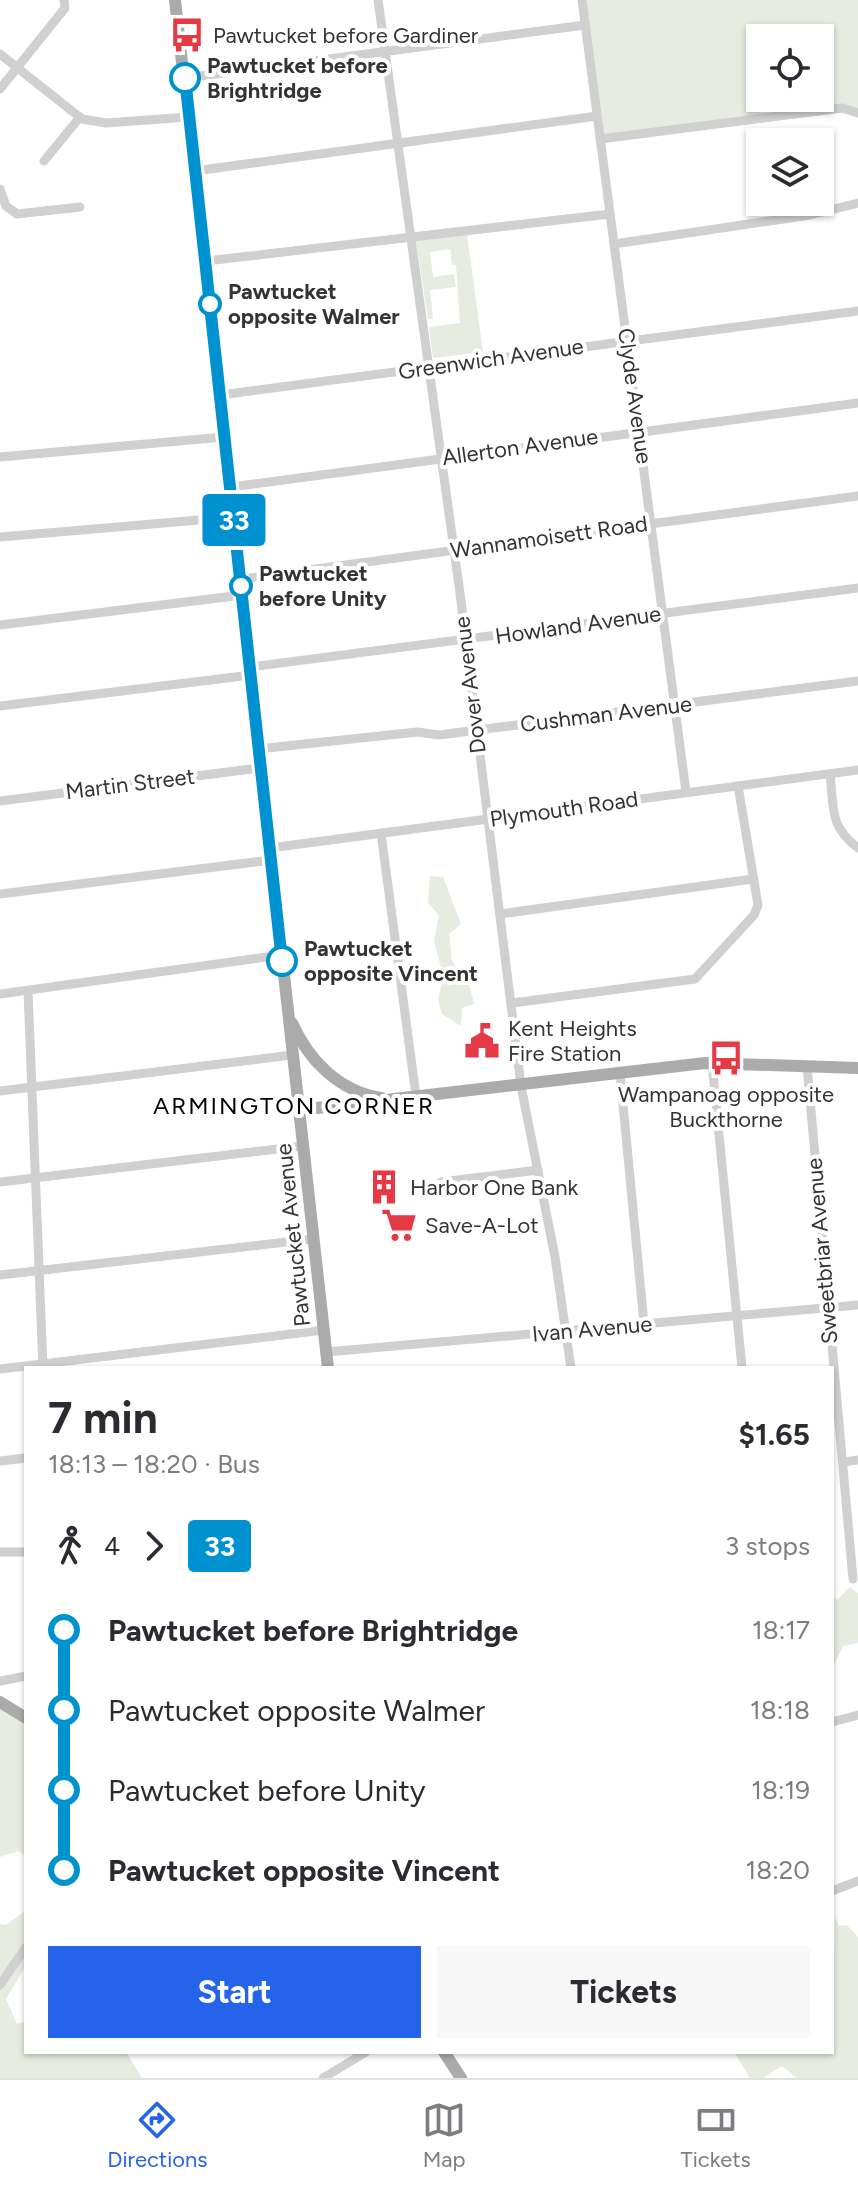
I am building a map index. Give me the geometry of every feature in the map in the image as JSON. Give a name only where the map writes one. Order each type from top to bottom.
[{"type":"main road","name":"Pawtucket Avenue","points":[[175,0],[328,1366]]},
{"type":"main road","points":[[288,1016],[306,1050],[324,1071],[353,1088],[388,1099]]},
{"type":"main road","points":[[299,1110],[712,1063],[858,1068]]},
{"type":"main road","points":[[0,1702],[24,1717]]},
{"type":"main road","points":[[445,2054],[461,2078]]},
{"type":"street","points":[[0,89],[65,8],[64,0]]},
{"type":"street","name":"Dover Avenue","points":[[378,0],[465,640],[521,1086],[571,1366]]},
{"type":"street","name":"Clyde Avenue","points":[[582,0],[686,792]]},
{"type":"street","points":[[185,78],[585,25]]},
{"type":"street","points":[[0,54],[80,117],[106,123],[188,117]]},
{"type":"street","points":[[600,139],[842,108],[858,113]]},
{"type":"street","points":[[195,171],[597,116]]},
{"type":"street","points":[[44,161],[80,117]]},
{"type":"street","points":[[0,189],[6,206],[17,214],[80,207]]},
{"type":"street","points":[[614,244],[810,215],[858,203]]},
{"type":"street","points":[[206,261],[610,214]]},
{"type":"street","name":"Greenwich Avenue","points":[[220,395],[858,311]]},
{"type":"street","name":"Allerton Avenue","points":[[231,487],[858,403]]},
{"type":"street","points":[[0,457],[224,437]]},
{"type":"street","name":"Wannamoisett Road","points":[[241,579],[858,496]]},
{"type":"street","points":[[0,537],[234,517]]},
{"type":"street","name":"Howland Avenue","points":[[0,706],[858,588]]},
{"type":"street","points":[[0,625],[242,595]]},
{"type":"street","name":"Cushman Avenue","points":[[258,749],[417,732],[439,735],[475,731],[858,681]]},
{"type":"street","name":"Martin Street","points":[[0,801],[259,768]]},
{"type":"street","name":"Plymouth Road","points":[[0,894],[270,854],[381,833],[858,770]]},
{"type":"street","points":[[830,774],[840,835],[858,848]]},
{"type":"street","points":[[512,1003],[695,979],[754,915],[758,905],[738,786]]},
{"type":"street","points":[[381,833],[416,1096]]},
{"type":"street","points":[[500,914],[753,879]]},
{"type":"street","points":[[0,994],[281,955]]},
{"type":"street","points":[[28,991],[42,1365],[324,1330]]},
{"type":"street","points":[[0,1091],[292,1055]]},
{"type":"street","points":[[712,1063],[742,1366]]},
{"type":"street","name":"Sweetbriar Avenue","points":[[807,1066],[833,1366]]},
{"type":"street","points":[[620,1073],[644,1324]]},
{"type":"street","points":[[0,1182],[303,1146]]},
{"type":"street","points":[[441,1182],[538,1170]]},
{"type":"street","points":[[0,1275],[313,1239]]},
{"type":"street","name":"Ivan Avenue","points":[[326,1352],[858,1305]]},
{"type":"street","points":[[0,1369],[24,1367]]},
{"type":"street","name":"Sweetbriar Avenue","points":[[834,1371],[853,1579]]},
{"type":"street","points":[[0,1461],[24,1458]]},
{"type":"street","points":[[844,1462],[858,1460]]},
{"type":"street","points":[[0,1552],[24,1552]]},
{"type":"street","points":[[0,1681],[24,1676]]},
{"type":"street","points":[[834,1721],[858,1715]]},
{"type":"street","points":[[834,1890],[858,1881]]},
{"type":"street","points":[[0,1985],[24,1950]]},
{"type":"street","points":[[323,2078],[363,2054]]},
{"type":"shaded area","points":[[582,0],[858,0],[858,113],[844,105],[834,106],[834,24],[746,24],[746,112],[795,112],[605,139]]},
{"type":"shaded area","points":[[467,234],[483,352],[433,358],[429,327],[460,323],[456,265],[452,265],[450,249],[430,252],[433,277],[454,274],[456,287],[430,290],[433,319],[428,319],[416,241]]},
{"type":"shaded area","points":[[430,876],[443,877],[461,924],[449,934],[452,960],[460,975],[467,976],[474,1004],[462,1008],[461,1026],[442,1014],[438,1000],[443,975],[434,941],[439,915],[428,903]]},
{"type":"shaded area","points":[[850,1587],[858,1593],[858,1643],[843,1646],[834,1665],[834,1596],[837,1600]]},
{"type":"shaded area","points":[[0,1702],[24,1717],[24,1855],[19,1851],[0,1857]]},
{"type":"shaded area","points":[[24,1912],[24,1968],[6,1999],[17,2024],[24,2022],[24,2054],[127,2054],[142,2078],[0,2078],[0,1924],[6,1925]]},
{"type":"shaded area","points":[[835,1917],[839,1926],[847,1925],[858,1937],[858,2078],[797,2078],[782,2066],[763,2078],[750,2078],[735,2054],[834,2054]]},
{"type":"bus line","name":"33","points":[[185,78],[282,961]]},
{"type":"place","name":"Pawtucket before Gardiner","points":[[187,35]]},
{"type":"place","name":"Pawtucket before Brightridge","points":[[185,78]]},
{"type":"place","name":"Pawtucket opposite Walmer","points":[[210,304]]},
{"type":"place","name":"Pawtucket before Unity","points":[[241,586]]},
{"type":"place","name":"Pawtucket opposite Vincent","points":[[282,961]]},
{"type":"place","name":"Kent Heights Fire Station","points":[[482,1041]]},
{"type":"place","name":"Wampanoag opposite Buckthorne","points":[[726,1058]]},
{"type":"place","name":"Harbor One Bank","points":[[384,1187]]},
{"type":"place","name":"Save-A-Lot","points":[[399,1225]]},
{"type":"district","name":"ARMINGTON CORNER","points":[[294,1105]]}]
